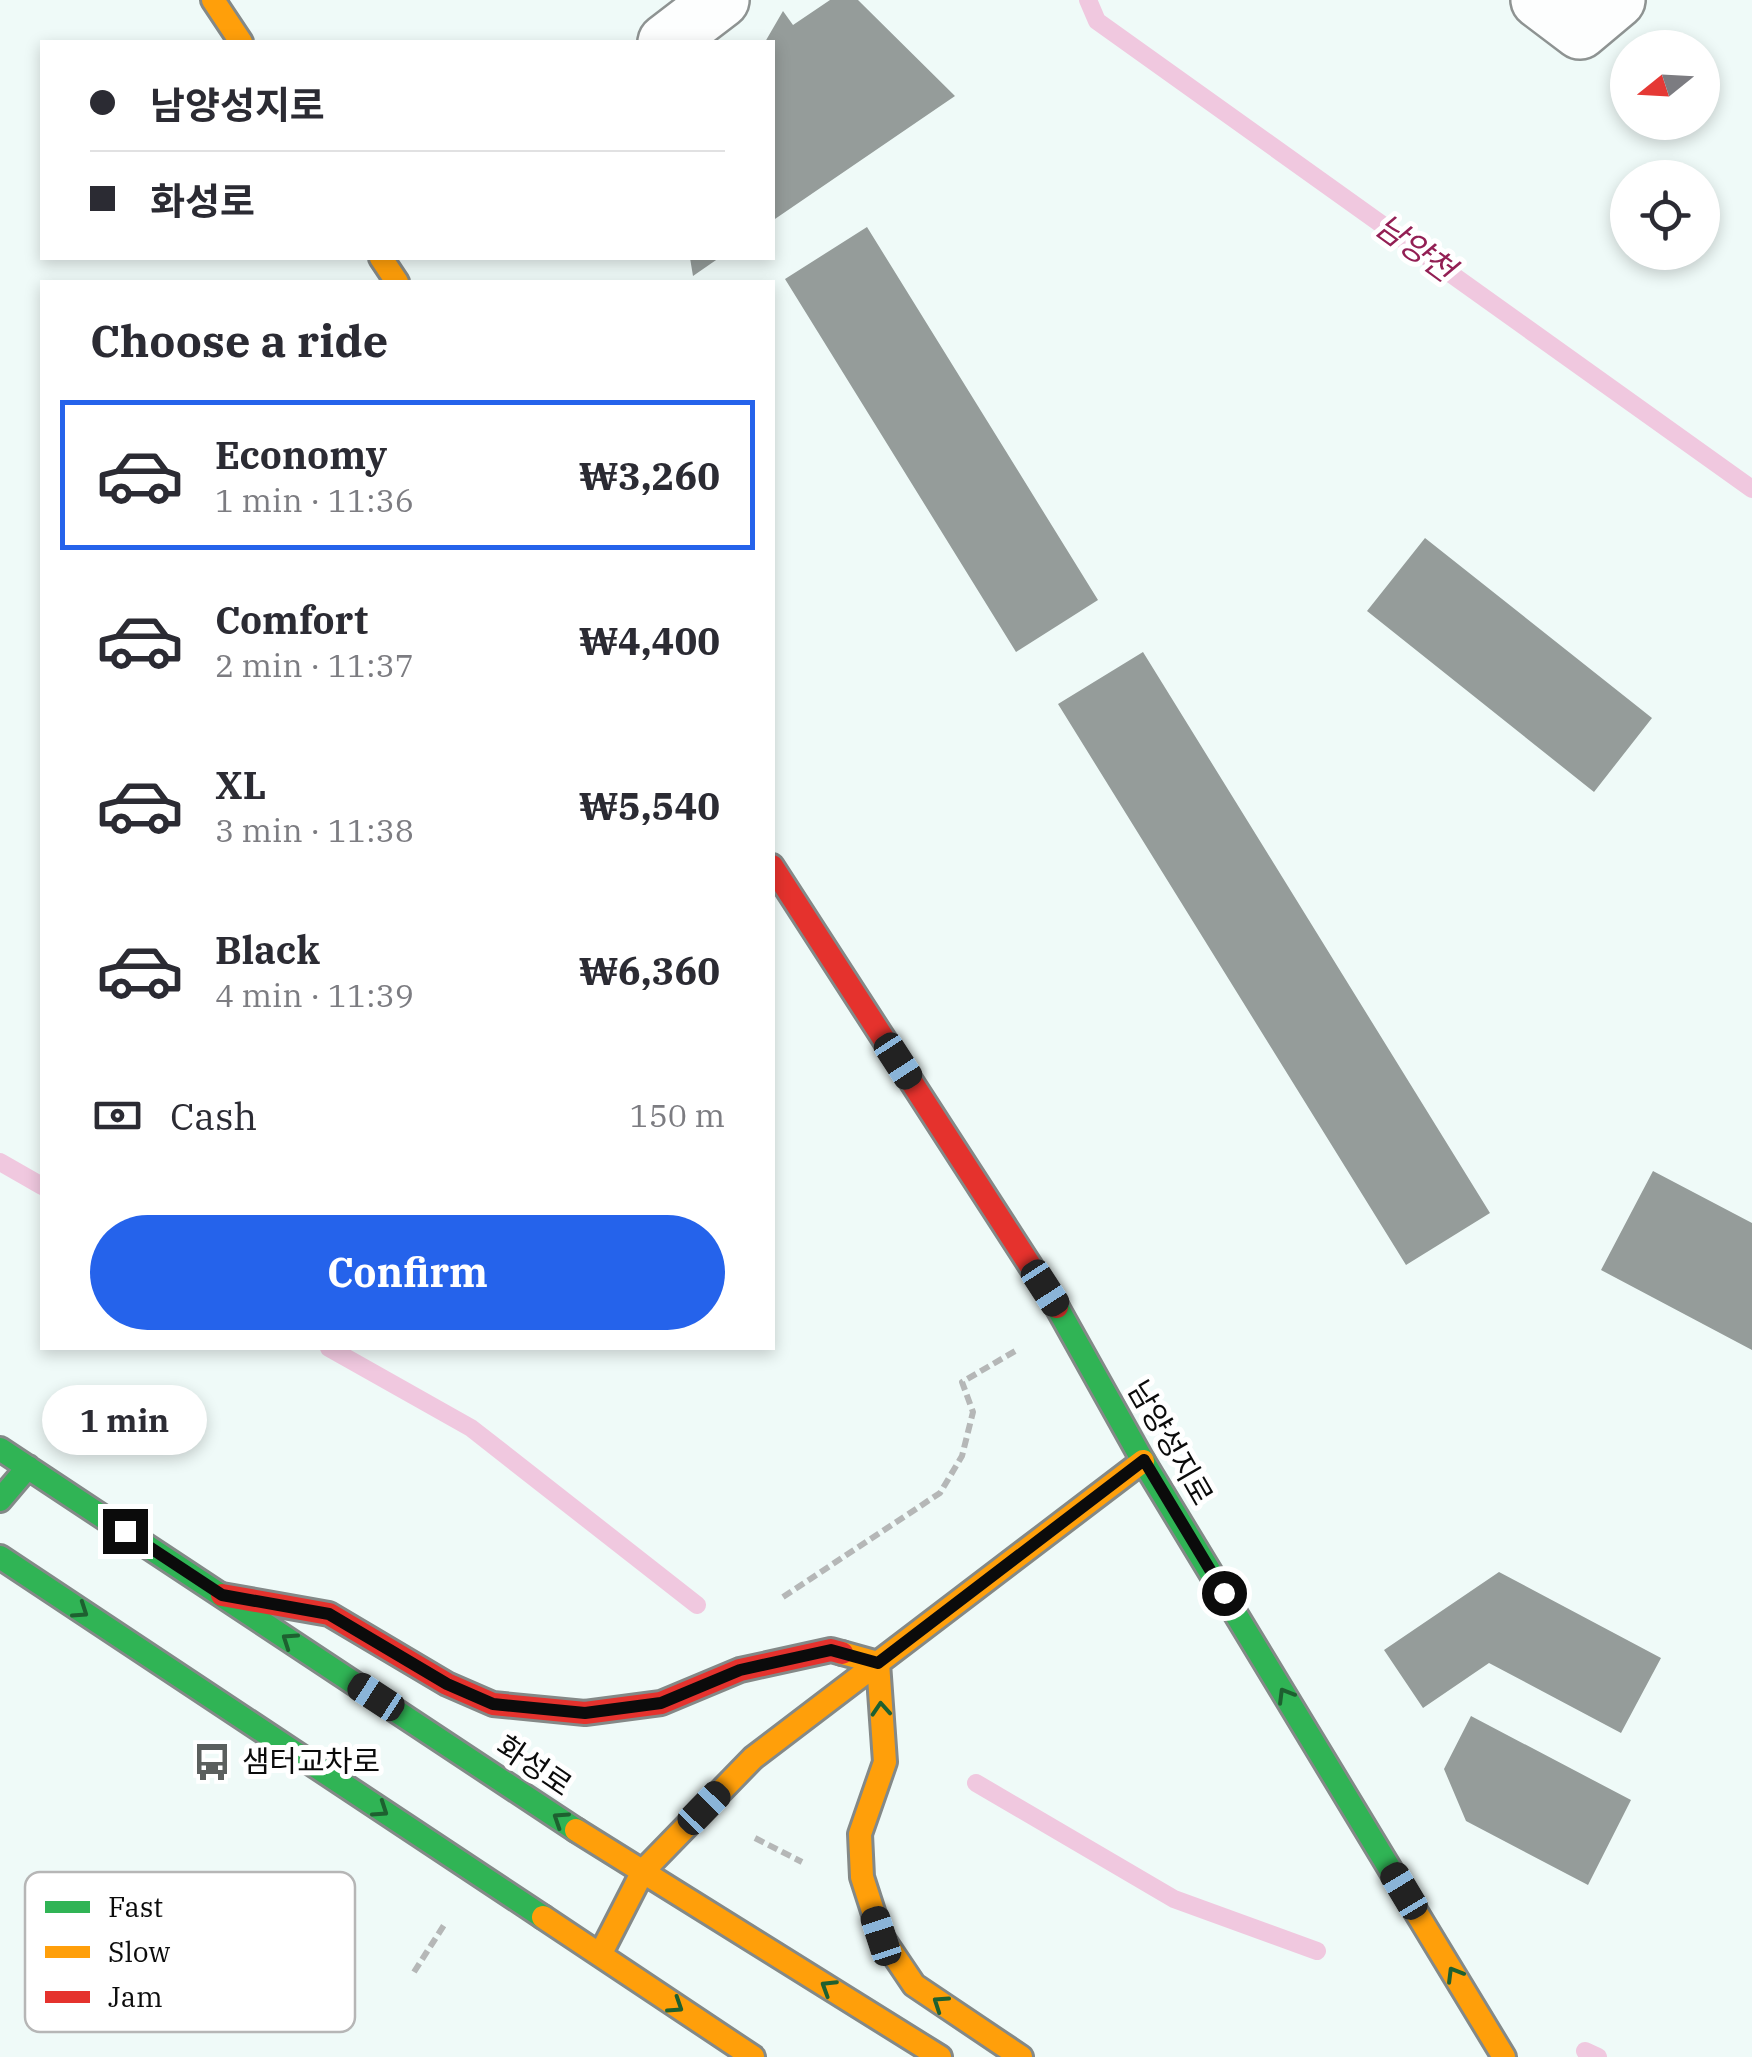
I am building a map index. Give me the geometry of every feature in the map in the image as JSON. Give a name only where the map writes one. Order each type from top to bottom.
[{"type":"main road","points":[[213,0],[240,40]]},
{"type":"main road","name":"남양성지로","points":[[775,871],[1066,1321],[1144,1460],[1504,2057]]},
{"type":"main road","name":"화성로","points":[[0,1449],[643,1871],[940,2057]]},
{"type":"main road","points":[[600,1956],[643,1871],[753,1758],[1144,1460]]},
{"type":"main road","points":[[0,1500],[28,1467]]},
{"type":"main road","points":[[0,1556],[753,2057]]},
{"type":"main road","points":[[222,1595],[329,1614],[447,1684],[493,1704],[585,1713],[661,1703],[740,1670],[831,1650],[878,1663]]},
{"type":"main road","points":[[878,1663],[885,1762],[860,1834],[862,1877],[881,1936],[914,1986],[1021,2057]]},
{"type":"street","points":[[669,40],[721,0]]},
{"type":"street","points":[[1539,0],[1580,31],[1617,0]]},
{"type":"building","points":[[830,0],[858,0],[955,96],[775,219],[775,40],[766,40],[783,11],[793,25]]},
{"type":"building","points":[[867,227],[1098,600],[1016,652],[785,279]]},
{"type":"building","points":[[690,260],[716,260],[693,276]]},
{"type":"building","points":[[1425,538],[1652,718],[1594,792],[1367,611]]},
{"type":"building","points":[[1143,652],[1490,1213],[1406,1265],[1058,704]]},
{"type":"building","points":[[1653,1171],[1752,1223],[1752,1350],[1601,1270]]},
{"type":"building","points":[[1499,1572],[1661,1658],[1621,1733],[1489,1663],[1423,1708],[1384,1650]]},
{"type":"building","points":[[1471,1716],[1631,1800],[1588,1885],[1466,1821],[1444,1769]]},
{"type":"waterway","name":"남양천","points":[[1088,0],[1097,21],[1752,489]]},
{"type":"waterway","points":[[0,1162],[40,1185]]},
{"type":"waterway","points":[[333,1350],[471,1428],[697,1605]]},
{"type":"waterway","points":[[976,1783],[1174,1899],[1317,1951]]},
{"type":"waterway","points":[[1585,2051],[1598,2057]]},
{"type":"traffic: fast","points":[[1057,1307],[1143,1461],[1410,1902]]},
{"type":"traffic: fast","points":[[0,1449],[576,1830]]},
{"type":"traffic: fast","points":[[0,1500],[28,1467]]},
{"type":"traffic: fast","points":[[0,1557],[543,1917]]},
{"type":"traffic: slow","points":[[213,0],[240,40]]},
{"type":"traffic: slow","points":[[382,260],[396,280]]},
{"type":"traffic: slow","points":[[600,1955],[643,1871],[753,1758],[1143,1461]]},
{"type":"traffic: slow","points":[[842,1653],[878,1663],[885,1762],[860,1834],[862,1877],[881,1936],[914,1985],[1021,2057]]},
{"type":"traffic: slow","points":[[576,1830],[940,2057]]},
{"type":"traffic: slow","points":[[1410,1902],[1504,2057]]},
{"type":"traffic: slow","points":[[543,1917],[753,2057]]},
{"type":"traffic: jam","points":[[775,871],[1057,1307]]},
{"type":"traffic: jam","points":[[222,1595],[329,1614],[447,1684],[493,1704],[585,1713],[661,1703],[740,1670],[831,1650],[842,1653]]},
{"type":"place","name":"샘터교차로","points":[[212,1762]]},
{"type":"route","points":[[125,1531],[222,1595],[329,1614],[447,1684],[493,1704],[585,1713],[661,1703],[740,1670],[831,1650],[878,1663],[1144,1460],[1224,1593]]}]
